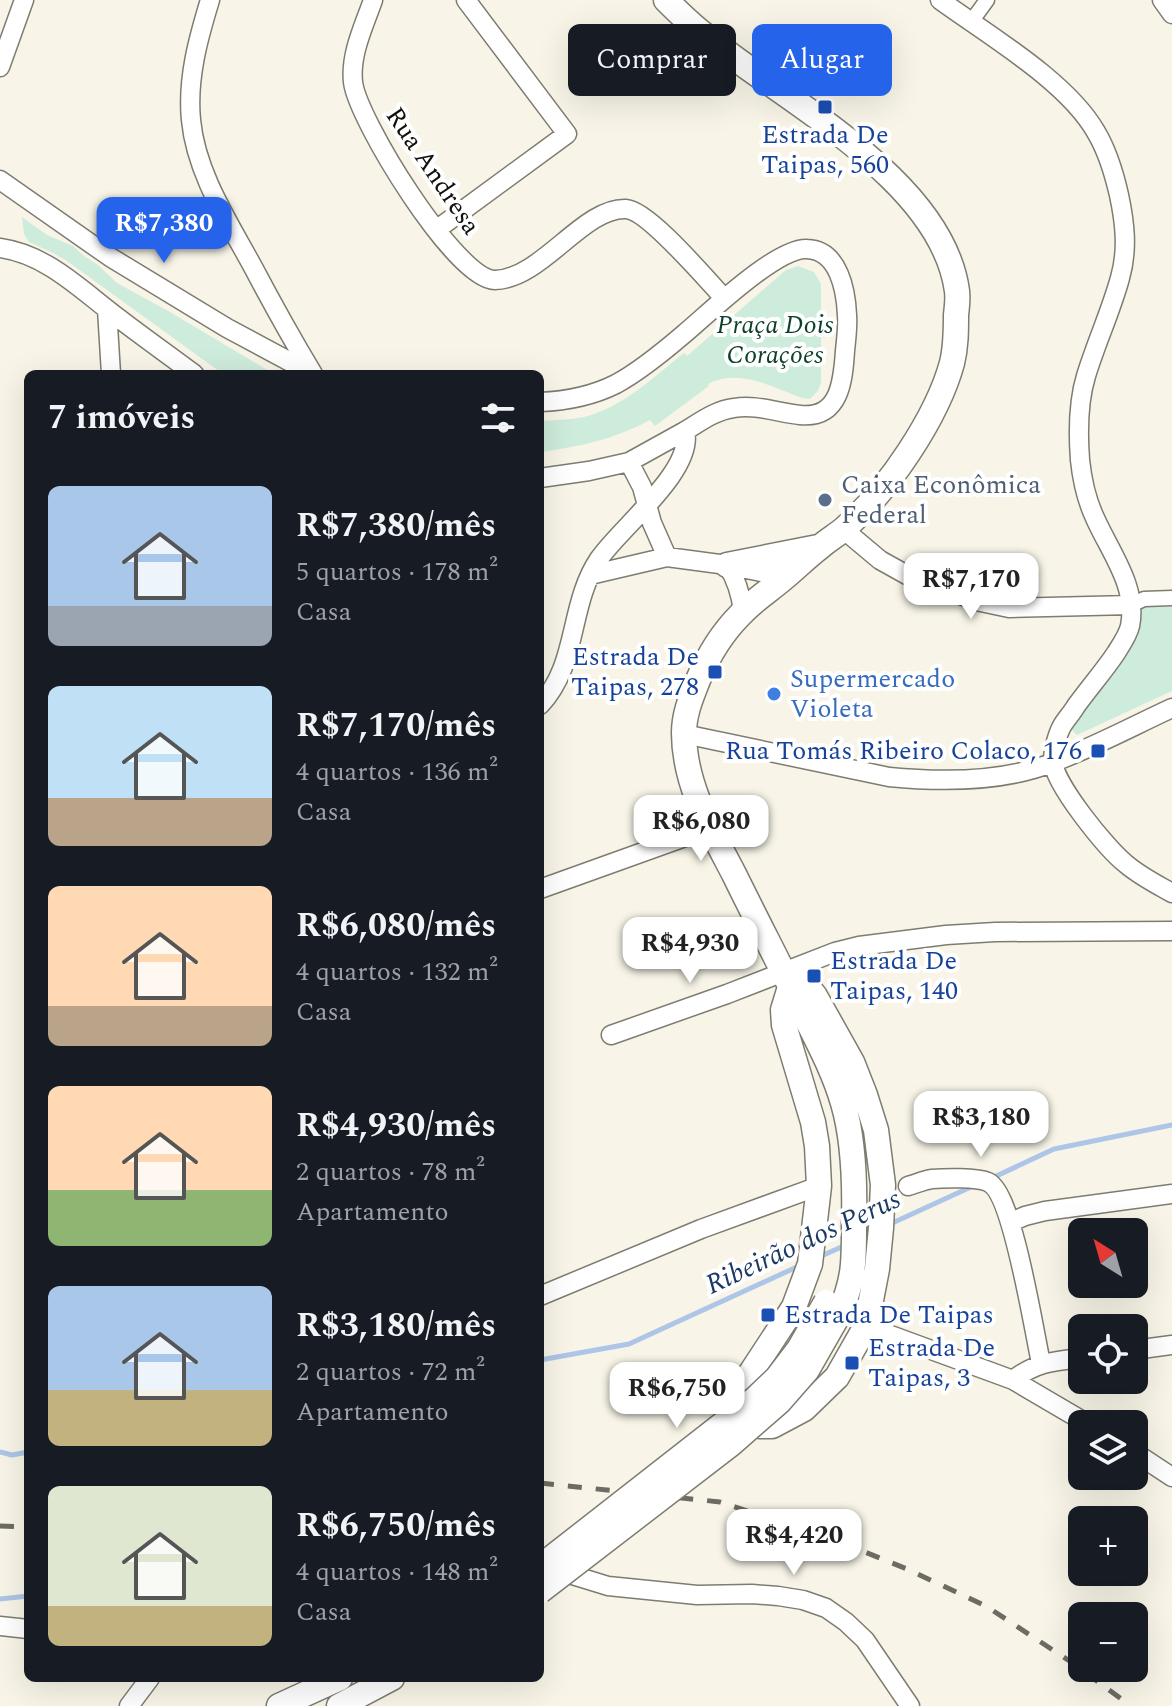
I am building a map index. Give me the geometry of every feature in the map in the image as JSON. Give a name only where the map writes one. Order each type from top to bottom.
[{"type":"main road","points":[[544,1563],[755,1399],[777,1378],[832,1308],[847,1295],[853,1274],[854,1186],[844,1104],[825,1056],[710,828],[687,769],[686,711],[701,672],[743,612],[861,513],[891,475],[931,415],[952,362],[956,335],[957,293],[950,261],[921,212],[874,160],[708,39],[666,0]]},
{"type":"main road","points":[[727,565],[820,546]]},
{"type":"main road","points":[[794,976],[804,982],[829,1018],[852,1062],[876,1130],[883,1196],[877,1269],[866,1326],[837,1377],[804,1409],[772,1426],[761,1426],[743,1418],[735,1409],[735,1397],[794,1307],[810,1264],[819,1186],[813,1122],[784,1025],[787,980],[794,976]]},
{"type":"main road","points":[[544,1588],[731,1444],[779,1402],[807,1370],[832,1308]]},
{"type":"main road","points":[[279,1706],[331,1682]]},
{"type":"main road","points":[[339,1706],[384,1682]]},
{"type":"street","points":[[0,67],[24,0]]},
{"type":"street","points":[[210,0],[196,52],[190,94],[194,143],[199,161],[228,223],[311,370]]},
{"type":"street","name":"Rua Andresa","points":[[373,0],[356,51],[353,85],[378,142],[436,230],[467,265],[485,278],[508,278],[528,269],[610,211],[628,209],[640,213],[654,225],[724,298]]},
{"type":"street","points":[[436,230],[567,134],[466,0]]},
{"type":"street","points":[[940,0],[1053,83],[1078,107],[1101,142],[1117,184],[1126,244],[1121,276],[1086,377],[1080,413],[1080,463],[1094,516],[1127,584],[1131,605],[1130,627],[1062,726],[1053,763],[1063,785],[1090,825],[1115,853],[1138,873],[1172,893]]},
{"type":"street","points":[[971,22],[987,0]]},
{"type":"street","points":[[1162,0],[1172,14]]},
{"type":"street","points":[[0,180],[142,276],[227,328],[306,370]]},
{"type":"street","points":[[0,248],[14,250],[47,265],[189,370]]},
{"type":"street","points":[[544,402],[589,396],[617,383],[651,361],[724,298],[787,254],[806,248],[819,252],[836,267],[842,281],[847,317],[844,367],[839,394],[826,410],[803,416],[736,407],[721,411],[629,462],[544,477]]},
{"type":"street","points":[[107,309],[111,370]]},
{"type":"street","points":[[544,701],[562,674],[584,586],[614,539],[664,487],[684,456],[687,445],[685,431]]},
{"type":"street","points":[[629,462],[642,487],[652,523],[667,557]]},
{"type":"street","points":[[843,529],[880,560],[914,579],[981,602],[1009,608],[1131,605],[1144,599],[1172,598]]},
{"type":"street","points":[[590,575],[667,557],[786,577]]},
{"type":"street","points":[[727,565],[741,594],[743,612]]},
{"type":"street","points":[[684,734],[889,777],[959,780],[1053,763],[1172,708]]},
{"type":"street","points":[[544,888],[710,828]]},
{"type":"street","points":[[611,1035],[787,980],[835,952],[859,946],[946,935],[1036,931],[1172,931]]},
{"type":"street","points":[[908,1186],[931,1179],[981,1180],[990,1182],[998,1191],[1011,1222],[1041,1363]]},
{"type":"street","points":[[544,1294],[701,1229],[819,1186]]},
{"type":"street","points":[[1011,1222],[1045,1211],[1172,1194]]},
{"type":"street","points":[[866,1326],[1013,1380],[1068,1412]]},
{"type":"street","points":[[1148,1348],[1172,1345]]},
{"type":"street","points":[[1013,1380],[1041,1363],[1068,1360]]},
{"type":"street","points":[[1148,1461],[1172,1477]]},
{"type":"street","points":[[544,1567],[608,1586],[697,1595],[778,1596],[826,1608],[865,1640],[910,1706]]},
{"type":"street","points":[[0,1626],[24,1629]]},
{"type":"street","points":[[129,1706],[147,1682]]},
{"type":"green space","points":[[22,217],[47,235],[73,246],[117,283],[267,370],[217,370],[67,261],[29,242],[24,234]]},
{"type":"green space","name":"Praça Dois Corações","points":[[798,266],[814,272],[821,284],[821,382],[810,399],[743,378],[720,380],[708,384],[655,426],[650,420],[596,441],[544,451],[544,421],[584,417],[625,399],[684,353],[687,356],[786,270]]},
{"type":"green space","points":[[1172,606],[1172,691],[1077,735],[1070,728],[1127,652],[1141,607]]},
{"type":"waterway","name":"Ribeirão dos Perus","points":[[990,1179],[1054,1149],[1172,1125]]},
{"type":"waterway","name":"Ribeirão dos Perus","points":[[888,1225],[973,1186]]},
{"type":"waterway","name":"Ribeirão dos Perus","points":[[819,1257],[846,1245]]},
{"type":"waterway","name":"Ribeirão dos Perus","points":[[544,1359],[629,1344],[799,1266]]},
{"type":"waterway","name":"Ribeirão dos Perus","points":[[0,1452],[12,1455],[24,1453]]},
{"type":"waterway","points":[[0,1599],[24,1596]]},
{"type":"railway","points":[[544,1483],[720,1502],[835,1540],[986,1606],[1131,1706]]},
{"type":"railway","points":[[0,1526],[24,1527]]},
{"type":"place","name":"Estrada De Taipas, 560","points":[[825,107]]},
{"type":"place","name":"Caixa Econômica Federal","points":[[825,500]]},
{"type":"place","name":"Estrada De Taipas, 278","points":[[715,672]]},
{"type":"place","name":"Supermercado Violeta","points":[[774,694]]},
{"type":"place","name":"Rua Tomás Ribeiro Colaco, 176","points":[[1098,751]]},
{"type":"place","name":"Estrada De Taipas, 140","points":[[814,976]]},
{"type":"place","name":"Estrada De Taipas","points":[[768,1315]]},
{"type":"place","name":"Estrada De Taipas, 3","points":[[852,1363]]}]
